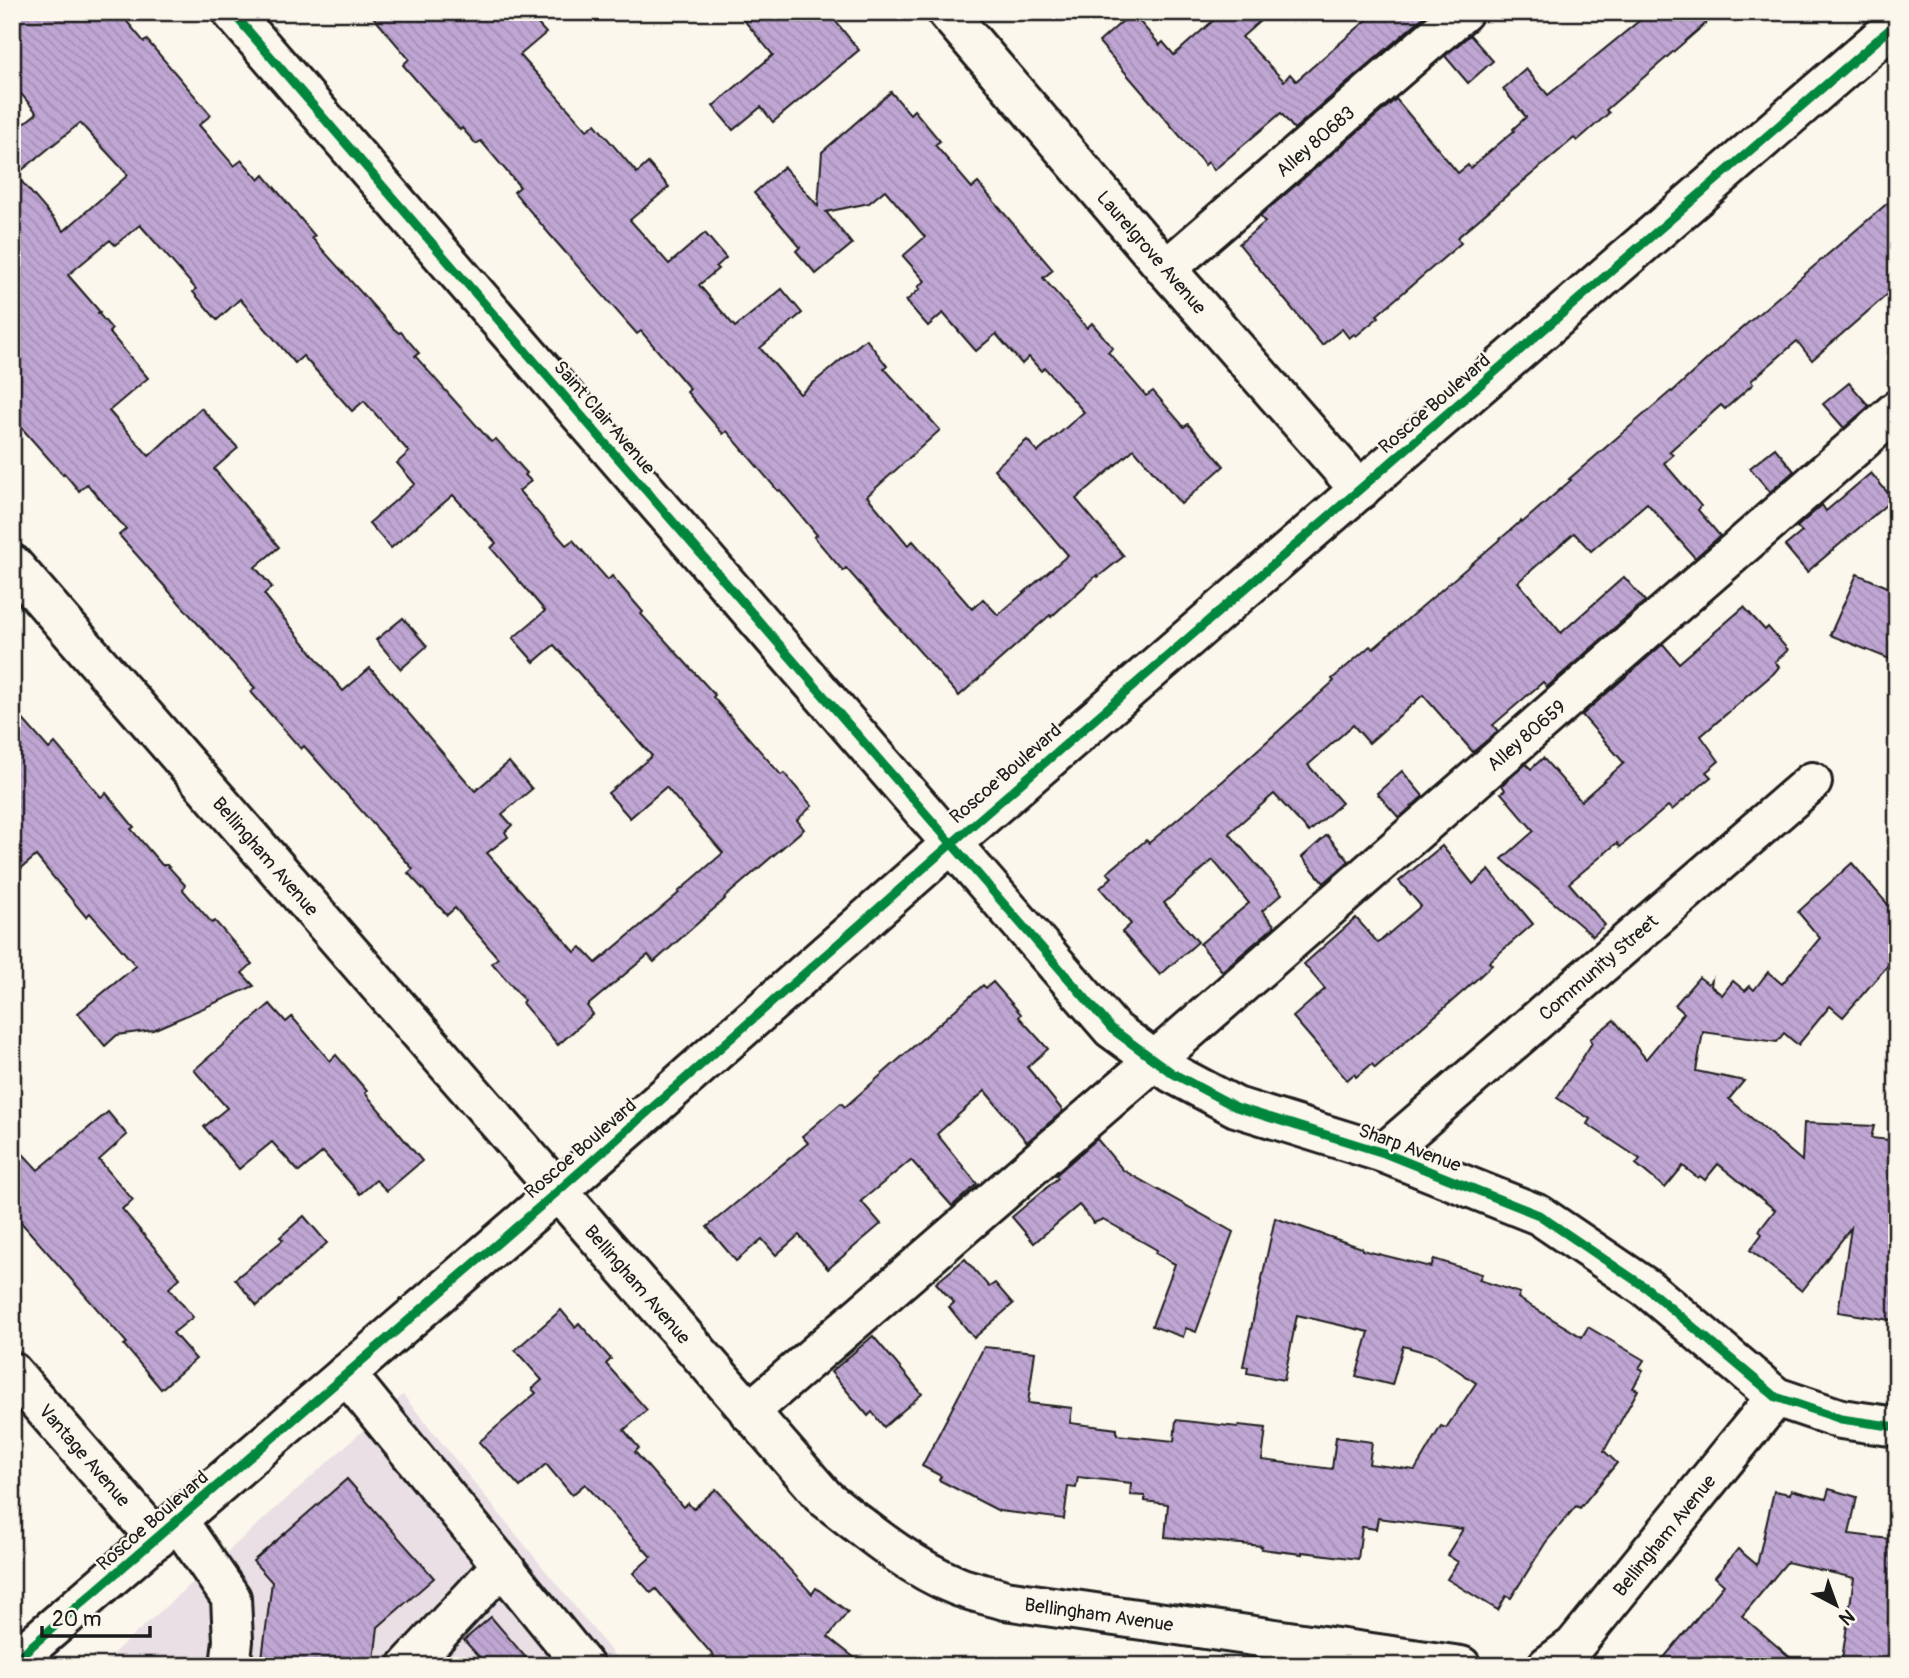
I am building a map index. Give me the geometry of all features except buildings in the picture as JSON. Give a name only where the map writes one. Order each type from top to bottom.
[{"type":"street","name":"Saint Clair Avenue","points":[[232,12],[951,844]]},
{"type":"street","name":"Laurelgrove Avenue","points":[[947,12],[1166,269],[1360,490]]},
{"type":"street","name":"Alley 80683","points":[[1166,269],[1463,12]]},
{"type":"street","name":"Roscoe Boulevard","points":[[12,1663],[558,1191],[951,844],[1897,23]]},
{"type":"street","name":"Alley 80659","points":[[749,1412],[1897,410]]},
{"type":"street","name":"Bellingham Avenue","points":[[12,564],[825,1498],[905,1558],[957,1586],[1005,1600],[1461,1666]]},
{"type":"street","name":"Community Street","points":[[1384,1153],[1812,782]]},
{"type":"street","name":"Sharp Avenue","points":[[951,844],[1112,1029],[1172,1073],[1236,1107],[1384,1153],[1539,1215],[1648,1289],[1776,1397],[1841,1419],[1897,1427]]},
{"type":"street","name":"Vantage Avenue","points":[[12,1372],[231,1598],[233,1641],[230,1666]]},
{"type":"street","points":[[346,1374],[584,1666]]},
{"type":"street","name":"Bellingham Avenue","points":[[1547,1666],[1574,1646],[1776,1397]]},
{"type":"street","points":[[408,1666],[502,1565]]},
{"type":"shaded area","points":[[403,1395],[623,1666],[99,1666]]},
{"type":"cycle path","points":[[232,12],[1112,1029],[1172,1073],[1236,1107],[1384,1153],[1539,1215],[1648,1289],[1776,1397],[1841,1419],[1897,1427]]},
{"type":"cycle path","points":[[12,1663],[558,1191],[951,844],[1897,23]]}]
